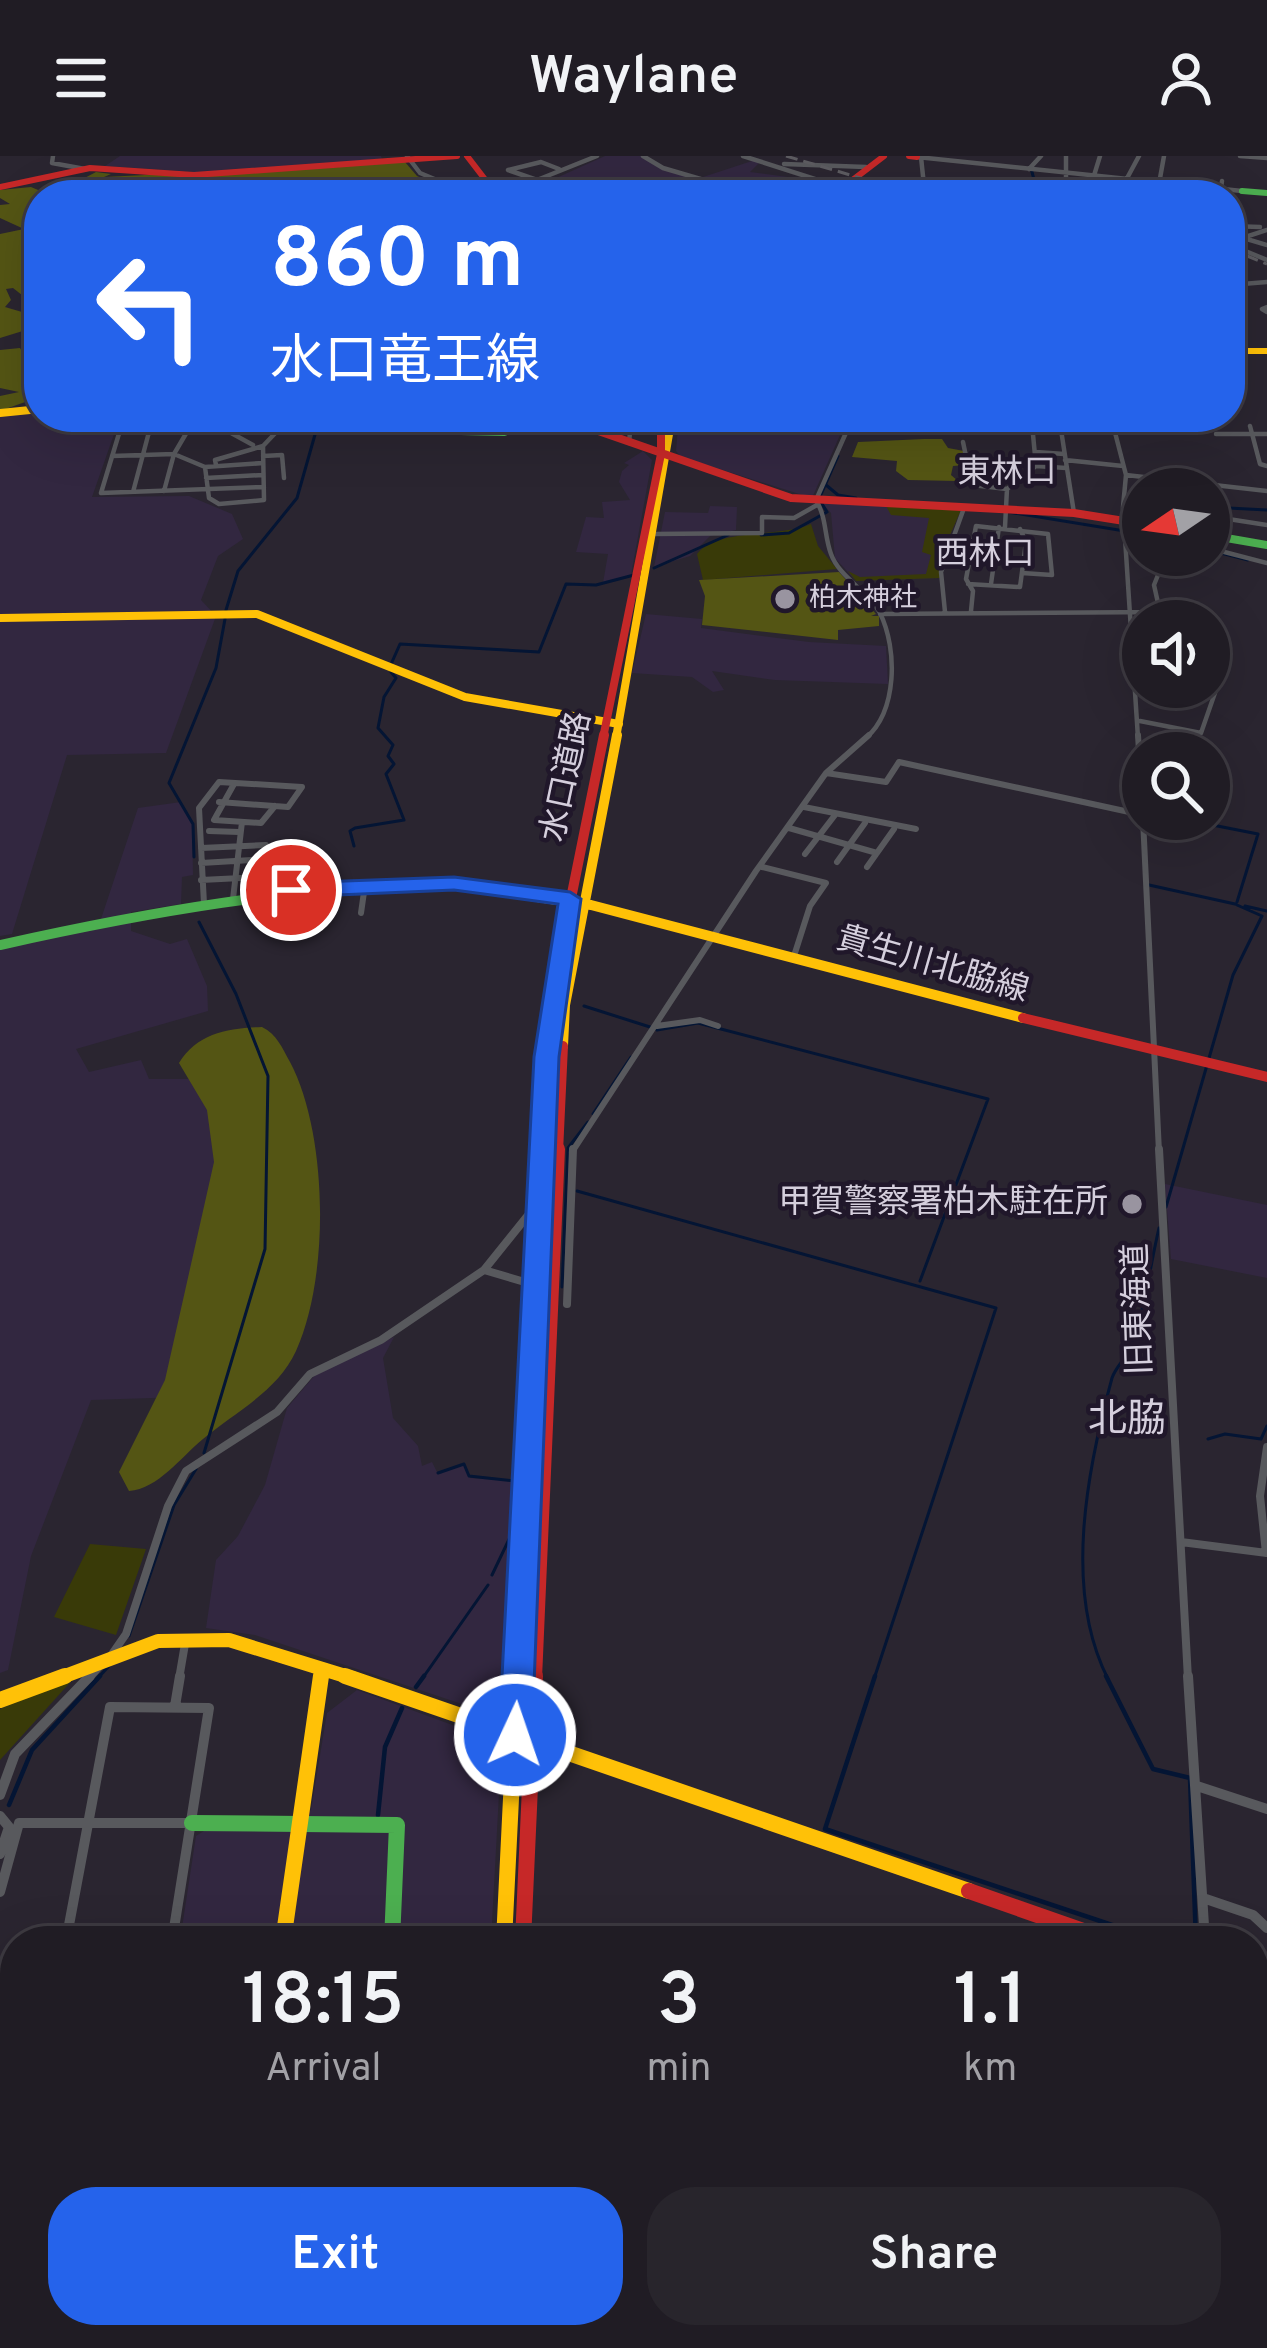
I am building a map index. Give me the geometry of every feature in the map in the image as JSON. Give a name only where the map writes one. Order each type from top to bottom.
[{"type":"main road","points":[[33,180],[85,169],[187,175],[457,156]]},
{"type":"main road","points":[[470,156],[488,180]]},
{"type":"main road","points":[[850,180],[884,156]]},
{"type":"main road","points":[[599,432],[821,508],[964,508],[1122,521]]},
{"type":"main road","name":"水口道路","points":[[613,722],[654,534],[664,432]]},
{"type":"main road","name":"水口道路","points":[[505,1926],[547,1057],[665,456]]},
{"type":"main road","points":[[1230,539],[1267,545]]},
{"type":"main road","points":[[0,618],[226,612],[287,622],[465,697],[613,722]]},
{"type":"main road","name":"貴生川北脇線","points":[[0,945],[204,904],[332,885],[480,885],[576,901],[1082,1037],[1267,1077]]},
{"type":"main road","name":"水口道路","points":[[525,1926],[560,1058],[576,901]]},
{"type":"main road","points":[[0,1700],[112,1654],[186,1638],[229,1640],[1069,1926]]},
{"type":"main road","points":[[285,1926],[322,1670]]},
{"type":"main road","points":[[192,1823],[398,1825],[393,1926]]},
{"type":"street","points":[[53,156],[52,163],[85,169]]},
{"type":"street","points":[[559,169],[539,162],[508,170],[536,180],[597,156]]},
{"type":"street","points":[[644,156],[663,169],[702,180]]},
{"type":"street","points":[[731,162],[744,156],[811,180]]},
{"type":"street","points":[[755,159],[763,156]]},
{"type":"street","points":[[1029,169],[1041,156]]},
{"type":"street","points":[[1063,180],[1066,156]]},
{"type":"street","points":[[1094,180],[1100,156]]},
{"type":"street","points":[[1131,179],[1143,156],[1164,157]]},
{"type":"street","points":[[1240,156],[1267,158]]},
{"type":"street","points":[[919,157],[1137,180]]},
{"type":"street","points":[[408,158],[420,173],[436,180]]},
{"type":"street","points":[[771,163],[866,167]]},
{"type":"street","points":[[1252,430],[1260,464],[1267,466]]},
{"type":"street","points":[[1245,431],[1267,434]]},
{"type":"street","points":[[119,432],[101,493],[264,487]]},
{"type":"street","points":[[133,492],[147,432]]},
{"type":"street","points":[[164,491],[174,454],[187,432]]},
{"type":"street","points":[[229,432],[254,446]]},
{"type":"street","points":[[206,467],[207,491],[219,504],[265,500],[263,446],[270,432]]},
{"type":"street","points":[[629,443],[630,432]]},
{"type":"street","points":[[567,1304],[572,1150],[826,773],[882,724],[889,705],[890,663],[880,614],[831,556],[821,508],[848,432]]},
{"type":"street","points":[[963,442],[971,485],[1007,489],[1036,464],[1033,432]]},
{"type":"street","points":[[1061,432],[1074,514]]},
{"type":"street","name":"旧東海道","points":[[1115,432],[1123,466]]},
{"type":"street","points":[[1216,434],[1234,432]]},
{"type":"street","points":[[216,466],[215,460],[263,446]]},
{"type":"street","points":[[1256,447],[1267,448]]},
{"type":"street","points":[[1036,452],[1123,466]]},
{"type":"street","points":[[112,456],[174,454],[206,467],[282,454],[284,478]]},
{"type":"street","points":[[1004,460],[1036,464],[1065,460]]},
{"type":"street","points":[[206,478],[263,475]]},
{"type":"street","points":[[1230,487],[1267,491]]},
{"type":"street","points":[[991,584],[1007,511],[1007,489]]},
{"type":"street","points":[[654,534],[710,538],[762,532],[762,517],[794,518],[821,508]]},
{"type":"street","points":[[944,612],[941,572],[964,508]]},
{"type":"street","points":[[1230,519],[1267,525]]},
{"type":"street","points":[[971,611],[973,591],[968,584],[971,533],[976,526],[1048,534],[1052,575],[1022,573]]},
{"type":"street","points":[[968,584],[1020,587],[1026,542],[1020,529]]},
{"type":"street","points":[[952,531],[971,533]]},
{"type":"street","points":[[815,537],[826,536]]},
{"type":"street","points":[[1230,553],[1267,563]]},
{"type":"street","points":[[880,614],[1122,610]]},
{"type":"street","name":"旧東海道","points":[[1139,708],[1140,732]]},
{"type":"street","points":[[1140,721],[1201,733],[1214,708]]},
{"type":"street","points":[[826,773],[886,782],[899,762],[1122,812]]},
{"type":"street","points":[[204,904],[200,806],[219,782],[302,788],[289,807],[219,802]]},
{"type":"street","points":[[234,784],[219,802],[214,820],[261,824],[274,806]]},
{"type":"street","points":[[804,807],[916,830]]},
{"type":"street","points":[[805,854],[835,815]]},
{"type":"street","points":[[233,899],[242,822]]},
{"type":"street","points":[[837,862],[865,823]]},
{"type":"street","points":[[789,828],[878,853]]},
{"type":"street","points":[[867,867],[894,828]]},
{"type":"street","points":[[209,831],[239,832]]},
{"type":"street","name":"旧東海道","points":[[1144,840],[1204,1926]]},
{"type":"street","points":[[201,848],[266,845]]},
{"type":"street","points":[[201,863],[267,859]]},
{"type":"street","points":[[762,867],[826,883],[810,907],[794,956]]},
{"type":"street","points":[[201,880],[281,876]]},
{"type":"street","points":[[361,913],[365,884]]},
{"type":"street","points":[[329,904],[332,885]]},
{"type":"street","points":[[657,1026],[700,1020],[718,1026]]},
{"type":"street","points":[[0,1795],[15,1754],[112,1654],[133,1619],[168,1506],[195,1462],[262,1423],[310,1374],[381,1340],[484,1270],[529,1214],[539,1212]]},
{"type":"street","points":[[484,1270],[535,1285],[551,1296]]},
{"type":"street","points":[[1181,1542],[1266,1553],[1260,1496],[1267,1448]]},
{"type":"street","points":[[175,1706],[186,1638]]},
{"type":"street","points":[[69,1926],[110,1707],[209,1708],[175,1926]]},
{"type":"street","points":[[1197,1786],[1267,1809]]},
{"type":"street","points":[[0,1816],[9,1827],[0,1854]]},
{"type":"street","points":[[0,1892],[19,1823],[192,1823]]},
{"type":"street","points":[[1203,1898],[1253,1916],[1265,1926]]},
{"type":"shaded area","points":[[120,156],[382,159],[208,173],[105,166]]},
{"type":"shaded area","points":[[605,156],[641,156],[660,168],[700,178],[755,160],[761,161],[750,172],[810,180],[552,180]]},
{"type":"shaded area","points":[[405,162],[426,180],[81,180],[96,172],[111,174],[104,177]]},
{"type":"shaded area","points":[[24,188],[24,229],[0,218],[0,205],[10,204],[0,198],[0,190]]},
{"type":"shaded area","points":[[24,229],[24,297],[13,288],[6,289],[11,300],[5,307],[24,313],[24,331],[0,338],[0,234]]},
{"type":"shaded area","points":[[20,348],[24,355],[24,402],[0,411],[0,396],[19,392],[0,388],[0,350]]},
{"type":"shaded area","points":[[24,413],[24,432],[115,432],[92,497],[189,496],[232,514],[243,539],[218,556],[201,600],[216,616],[166,753],[67,755],[12,934],[0,936],[0,415]]},
{"type":"shaded area","points":[[678,432],[841,432],[812,498],[681,457],[676,451]]},
{"type":"shaded area","points":[[942,439],[948,448],[964,451],[965,465],[953,466],[951,475],[958,481],[908,480],[896,471],[897,461],[852,457],[858,442]]},
{"type":"shaded area","points":[[643,451],[652,460],[631,575],[603,583],[608,554],[576,552],[586,517],[604,518],[602,502],[630,500],[619,482],[629,465],[624,463]]},
{"type":"shaded area","points":[[821,502],[961,510],[946,544],[940,578],[856,581],[835,558],[831,513]]},
{"type":"shaded area","points":[[710,506],[737,507],[736,530],[710,536],[690,556],[654,567],[665,512],[708,513]]},
{"type":"shaded area","points":[[886,506],[961,510],[946,544],[940,578],[856,581],[848,571],[860,577],[926,574],[931,555],[922,552],[929,518],[891,515]]},
{"type":"shaded area","points":[[811,524],[818,546],[837,569],[703,580],[697,554],[706,546]]},
{"type":"shaded area","name":"柏木神社","points":[[839,572],[876,614],[871,616],[879,616],[879,626],[838,630],[838,640],[702,625],[705,596],[699,580]]},
{"type":"shaded area","points":[[646,614],[702,619],[701,628],[886,646],[888,684],[775,680],[712,671],[724,690],[713,692],[692,677],[632,673]]},
{"type":"shaded area","points":[[181,802],[192,825],[193,875],[182,877],[181,904],[131,912],[131,931],[170,944],[187,939],[207,986],[208,1011],[76,1049],[89,1072],[141,1060],[149,1079],[233,1079],[182,1397],[91,1400],[31,1556],[8,1670],[0,1673],[0,948],[99,925],[138,808]]},
{"type":"shaded area","points":[[262,1027],[275,1037],[303,1092],[318,1165],[319,1246],[307,1320],[288,1365],[267,1390],[159,1478],[129,1491],[119,1472],[165,1380],[214,1162],[207,1110],[179,1063],[195,1045],[215,1034]]},
{"type":"shaded area","points":[[1165,1184],[1267,1205],[1267,1278],[1171,1259]]},
{"type":"shaded area","points":[[394,1337],[383,1358],[393,1418],[418,1446],[422,1466],[432,1462],[437,1472],[464,1465],[470,1478],[514,1481],[504,1693],[477,1709],[255,1635],[206,1628],[216,1560],[238,1536],[265,1485],[287,1408],[315,1375]]},
{"type":"shaded area","points":[[90,1544],[146,1549],[116,1635],[54,1617]]},
{"type":"shaded area","points":[[75,1677],[0,1760],[0,1709]]},
{"type":"shaded area","points":[[357,1690],[485,1737],[501,1757],[492,1926],[182,1926],[196,1836],[204,1831],[282,1829],[311,1810],[327,1713]]},
{"type":"waterway","points":[[1032,172],[1034,180]]},
{"type":"waterway","points":[[226,610],[238,571],[297,498],[316,432]]},
{"type":"waterway","points":[[761,535],[789,533],[827,512],[819,499],[838,456]]},
{"type":"waterway","points":[[826,485],[838,495],[856,498]]},
{"type":"waterway","points":[[1230,508],[1267,510]]},
{"type":"waterway","points":[[1008,512],[1122,531]]},
{"type":"waterway","points":[[654,568],[728,535]]},
{"type":"waterway","points":[[1230,555],[1248,560]]},
{"type":"waterway","points":[[392,662],[400,644],[539,652],[566,584],[596,585],[634,575]]},
{"type":"waterway","points":[[194,857],[193,824],[169,783],[216,668],[225,619]]},
{"type":"waterway","points":[[354,846],[350,831],[355,828],[404,820],[386,774],[394,764],[388,756],[393,745],[378,728],[384,697],[396,678],[391,672]]},
{"type":"waterway","points":[[1230,828],[1258,834],[1237,902]]},
{"type":"waterway","points":[[1149,885],[1235,904]]},
{"type":"waterway","points":[[1166,1207],[1233,975],[1262,916],[1237,905]]},
{"type":"waterway","points":[[1245,906],[1267,911]]},
{"type":"waterway","points":[[199,922],[236,994],[268,1076],[265,1249],[204,1453]]},
{"type":"waterway","points":[[584,1006],[650,1027]]},
{"type":"waterway","points":[[657,1030],[698,1023],[988,1099],[920,1281]]},
{"type":"waterway","points":[[593,1114],[631,1057]]},
{"type":"waterway","points":[[562,1287],[568,1148],[588,1122]]},
{"type":"waterway","points":[[577,1191],[996,1308],[874,1679]]},
{"type":"waterway","points":[[1108,1679],[1086,1608],[1083,1569],[1088,1490],[1112,1378],[1136,1332],[1159,1228]]},
{"type":"waterway","points":[[1208,1439],[1225,1434],[1261,1439],[1267,1426]]},
{"type":"waterway","points":[[438,1473],[464,1464],[469,1476],[515,1481],[513,1520]]},
{"type":"waterway","points":[[129,1636],[174,1505],[196,1469]]},
{"type":"waterway","points":[[492,1575],[512,1533]]},
{"type":"waterway","points":[[422,1679],[488,1585]]},
{"type":"waterway","points":[[97,1679],[109,1666]]},
{"type":"waterway","points":[[9,1805],[32,1750],[100,1676]]},
{"type":"waterway","points":[[416,1687],[424,1676]]},
{"type":"waterway","points":[[875,1676],[825,1829],[1115,1926]]},
{"type":"waterway","points":[[1106,1676],[1153,1769],[1190,1778],[1195,1926]]},
{"type":"waterway","points":[[378,1815],[385,1747],[402,1708]]},
{"type":"railway","points":[[786,156],[867,180]]},
{"type":"railway","points":[[1245,255],[1267,264]]},
{"type":"traffic: fast","points":[[1245,191],[1267,193]]},
{"type":"traffic: fast","points":[[1230,539],[1267,545]]},
{"type":"traffic: fast","points":[[0,945],[278,893],[448,884]]},
{"type":"traffic: fast","points":[[192,1823],[397,1825],[393,1926]]},
{"type":"traffic: slow","points":[[1245,351],[1267,351]]},
{"type":"traffic: slow","points":[[0,413],[24,411]]},
{"type":"traffic: slow","points":[[563,1046],[565,1005],[670,432]]},
{"type":"traffic: slow","points":[[0,618],[257,614],[465,697],[619,724]]},
{"type":"traffic: slow","points":[[448,884],[591,905],[1023,1018]]},
{"type":"traffic: slow","points":[[505,1926],[547,1057],[562,943]]},
{"type":"traffic: slow","points":[[0,1700],[158,1641],[229,1640],[407,1695],[969,1891]]},
{"type":"traffic: slow","points":[[285,1926],[322,1669]]},
{"type":"traffic: jam","points":[[33,180],[90,168],[194,175],[457,156]]},
{"type":"traffic: jam","points":[[467,156],[485,180]]},
{"type":"traffic: jam","points":[[853,180],[884,156]]},
{"type":"traffic: jam","points":[[909,156],[917,157]]},
{"type":"traffic: jam","points":[[0,187],[24,182]]},
{"type":"traffic: jam","points":[[601,432],[791,498],[1074,513],[1122,521]]},
{"type":"traffic: jam","points":[[562,943],[661,454],[661,432]]},
{"type":"traffic: jam","points":[[1023,1018],[1267,1077]]},
{"type":"traffic: jam","points":[[524,1926],[563,1046]]},
{"type":"traffic: jam","points":[[969,1891],[1069,1926]]},
{"type":"place","name":"柏木神社","points":[[785,599]]},
{"type":"place","name":"甲賀警察署柏木駐在所","points":[[1132,1204]]},
{"type":"district","name":"東林口","points":[[1007,474]]},
{"type":"district","name":"西林口","points":[[985,556]]},
{"type":"district","name":"北脇","points":[[1127,1421]]},
{"type":"route","points":[[291,890],[454,884],[570,899],[547,1057],[515,1735]]}]
